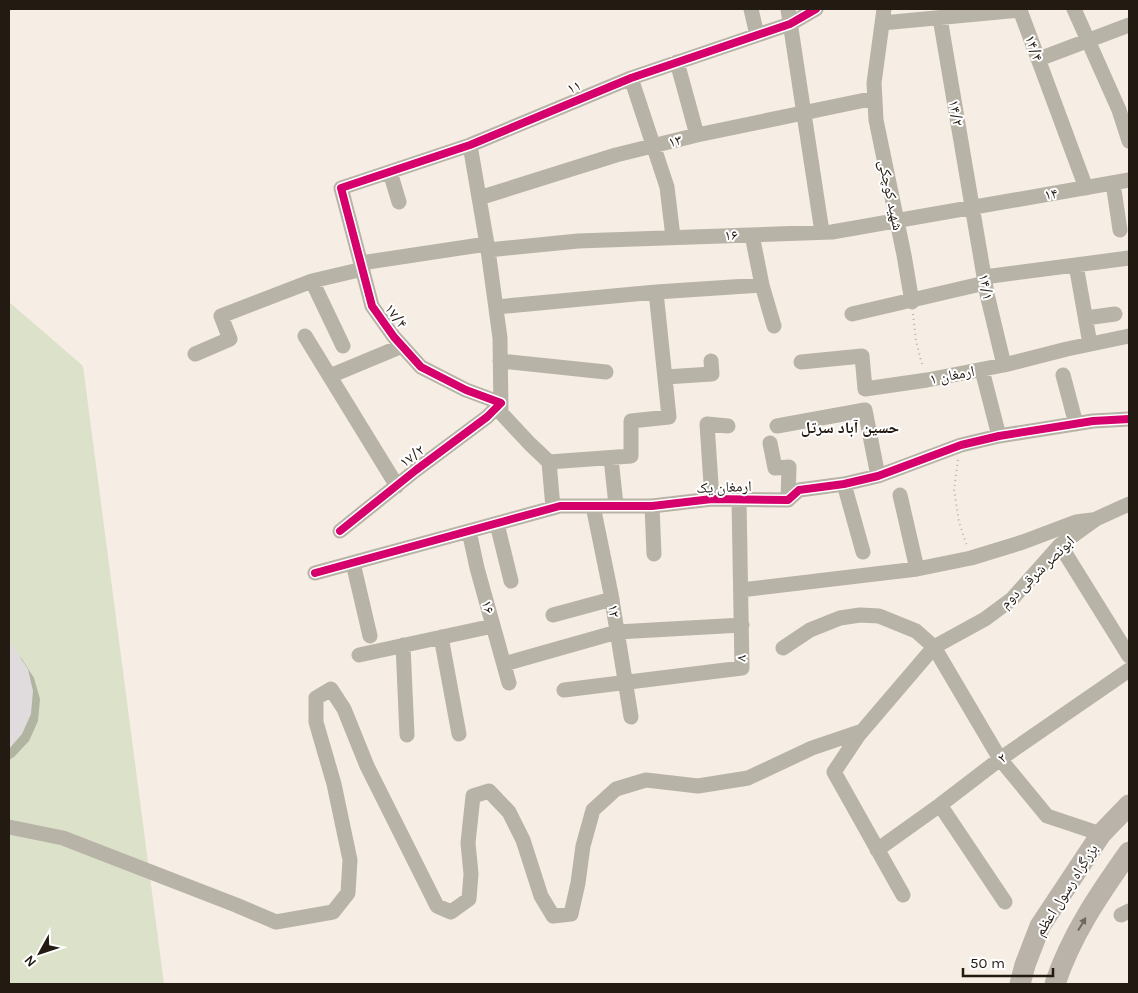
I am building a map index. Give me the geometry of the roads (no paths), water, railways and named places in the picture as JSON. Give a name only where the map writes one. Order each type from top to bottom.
[{"type":"highway","name":"بزرگراه رسول اعظم","points":[[1020,984],[1040,926],[1101,834],[1129,805]]},
{"type":"highway","name":"بزرگراه رسول اعظم","points":[[1055,984],[1074,938],[1102,890],[1129,852]]},
{"type":"street","points":[[751,9],[757,35]]},
{"type":"street","name":"۱۱","points":[[341,188],[470,145],[631,78],[757,35],[789,16],[816,9]]},
{"type":"street","points":[[1074,9],[1119,110],[1129,141]]},
{"type":"street","name":"۱۴/۴","points":[[883,16],[940,18],[1020,10],[1086,188]]},
{"type":"street","points":[[789,16],[822,232]]},
{"type":"street","name":"شهید کوچکی","points":[[883,16],[874,83],[876,120],[912,302]]},
{"type":"street","name":"۱۴/۲","points":[[940,18],[973,208]]},
{"type":"street","points":[[1039,59],[1129,25]]},
{"type":"street","points":[[677,62],[697,135]]},
{"type":"street","points":[[631,78],[667,187],[673,238]]},
{"type":"street","name":"۱۳","points":[[479,198],[616,155],[697,135],[875,98]]},
{"type":"street","points":[[470,145],[488,247],[500,338],[501,408],[530,444],[549,462],[553,508]]},
{"type":"street","points":[[390,172],[399,202]]},
{"type":"street","name":"۱۴","points":[[973,208],[1129,180]]},
{"type":"street","points":[[1113,183],[1120,230]]},
{"type":"street","name":"۱۷/۴","points":[[341,188],[372,306],[402,346],[421,367],[501,408]]},
{"type":"street","name":"۱۶","points":[[195,354],[230,339],[221,316],[312,281],[362,266],[488,247],[578,241],[822,232],[973,208]]},
{"type":"street","name":"۱۴/۱","points":[[973,208],[993,322],[1004,365]]},
{"type":"street","points":[[752,234],[762,285],[774,326]]},
{"type":"street","points":[[852,314],[912,302],[985,280],[1129,258]]},
{"type":"street","points":[[1076,265],[1090,344]]},
{"type":"street","points":[[312,281],[343,346]]},
{"type":"street","points":[[496,307],[656,292],[762,285]]},
{"type":"street","points":[[549,462],[631,456],[631,421],[669,417],[656,292]]},
{"type":"street","points":[[1086,318],[1115,314]]},
{"type":"street","points":[[305,336],[397,486]]},
{"type":"street","name":"ارمغان ۱","points":[[801,362],[862,356],[865,389],[982,370],[1129,336]]},
{"type":"street","points":[[330,376],[402,346]]},
{"type":"street","points":[[500,361],[606,372]]},
{"type":"street","points":[[665,377],[712,374],[711,361]]},
{"type":"street","points":[[982,370],[999,436]]},
{"type":"street","points":[[1063,375],[1076,424]]},
{"type":"street","name":"۱۷/۲","points":[[340,531],[501,408]]},
{"type":"street","points":[[777,426],[865,410],[878,476]]},
{"type":"street","name":"ارمغان یک","points":[[315,573],[560,506],[652,506],[712,499],[788,500],[799,490],[844,484],[878,476],[961,445],[999,436],[1093,421],[1129,419]]},
{"type":"street","points":[[712,499],[707,424],[728,426]]},
{"type":"street","points":[[770,443],[776,468],[789,467],[788,500]]},
{"type":"street","points":[[611,458],[616,505]]},
{"type":"street","points":[[844,484],[863,552]]},
{"type":"street","points":[[900,495],[917,569]]},
{"type":"street","name":"۸","points":[[564,690],[742,668],[738,500]]},
{"type":"street","name":"ابونصر شرقی دوم","points":[[934,647],[985,620],[1012,599],[1060,545],[1096,519],[1129,504]]},
{"type":"street","name":"۱۲","points":[[593,506],[612,599],[632,717]]},
{"type":"street","points":[[652,506],[654,554]]},
{"type":"street","points":[[741,590],[917,569],[971,558],[1023,542],[1076,522],[1096,519]]},
{"type":"street","points":[[497,524],[511,581]]},
{"type":"street","name":"۱۶","points":[[469,531],[509,683]]},
{"type":"street","points":[[1060,545],[1129,656]]},
{"type":"street","points":[[353,562],[370,636]]},
{"type":"street","points":[[553,615],[612,599]]},
{"type":"street","points":[[783,648],[810,630],[840,618],[860,615],[880,616],[916,631],[934,647],[1000,760],[1047,816],[1101,834]]},
{"type":"street","points":[[504,664],[617,632],[742,625]]},
{"type":"street","points":[[359,655],[493,626]]},
{"type":"street","points":[[441,637],[459,734]]},
{"type":"street","points":[[404,645],[407,735]]},
{"type":"street","points":[[903,894],[834,772],[862,732],[934,647]]},
{"type":"street","name":"۲","points":[[877,850],[1000,760],[1129,670]]},
{"type":"street","points":[[9,827],[63,838],[227,901],[276,922],[333,912],[348,893],[350,860],[334,784],[316,722],[316,698],[331,689],[344,709],[366,766],[438,906],[451,912],[470,899],[471,874],[468,843],[473,796],[489,791],[509,812],[520,833],[542,896],[553,916],[572,914],[583,846],[593,810],[616,789],[646,780],[698,786],[748,778],[812,748],[862,732]]},
{"type":"street","points":[[940,805],[1005,902]]},
{"type":"district","name":"حسین آباد سرتل","points":[[850,427]]}]
